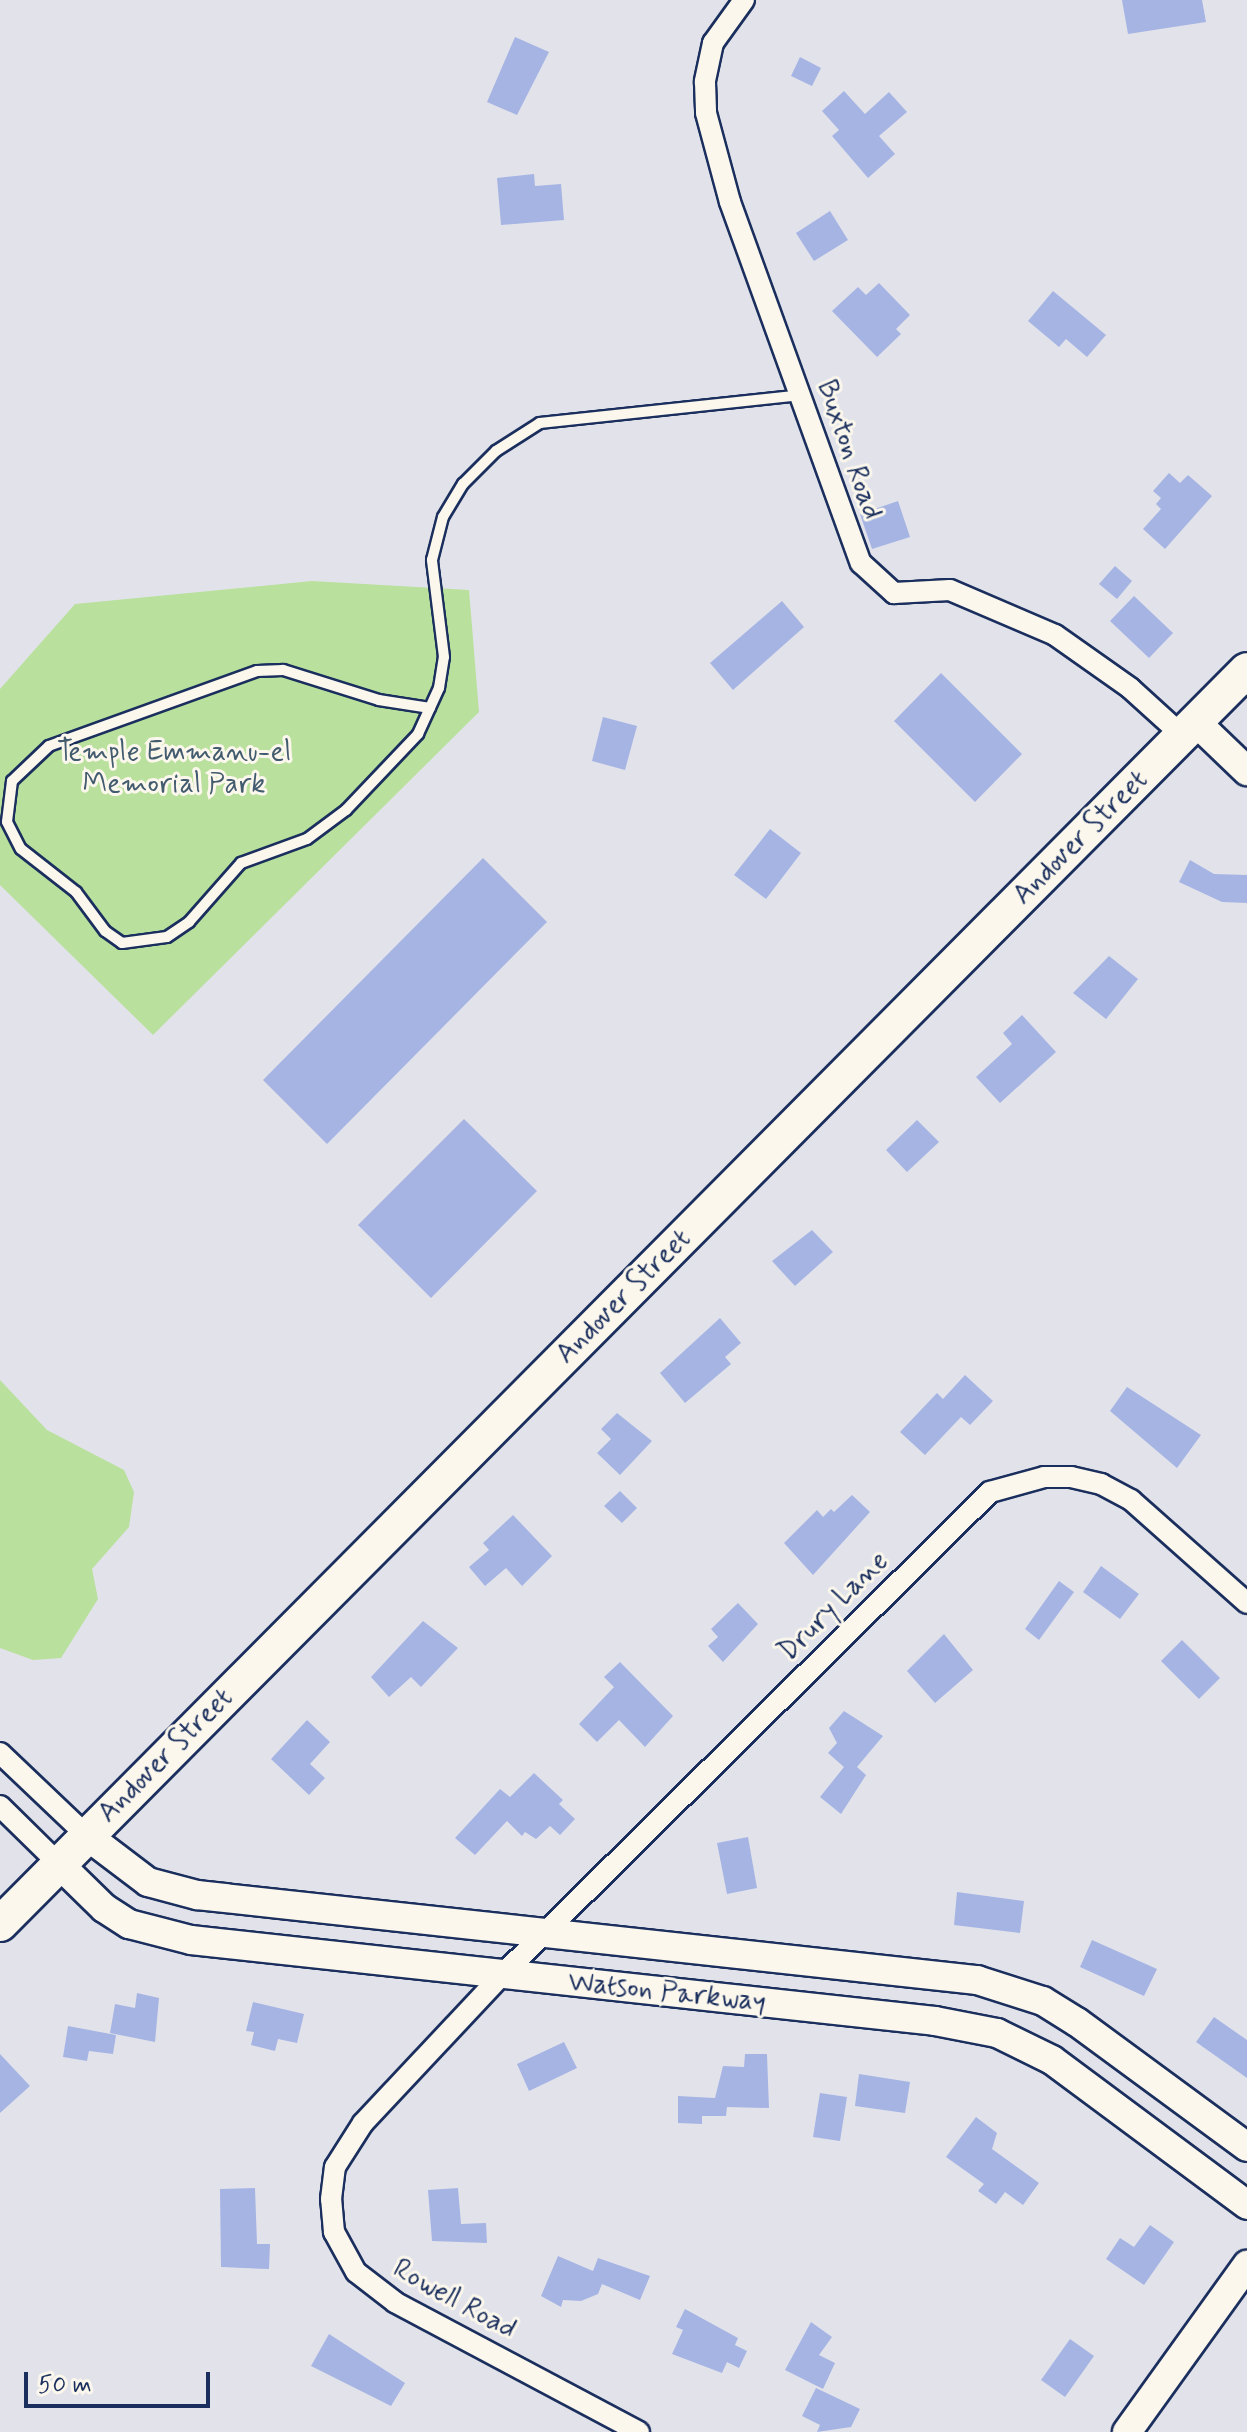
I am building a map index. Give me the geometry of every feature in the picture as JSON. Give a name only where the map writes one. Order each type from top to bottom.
[{"type":"highway","name":"Andover Street","points":[[0,1924],[1247,670]]},
{"type":"main road","points":[[1190,729],[1247,771]]},
{"type":"main road","name":"Watson Parkway","points":[[86,1835],[122,1867],[174,1891],[977,1980],[1012,1989],[1077,2022],[1247,2147]]},
{"type":"main road","name":"Watson Parkway","points":[[59,1864],[104,1908],[163,1935],[957,2024],[997,2033],[1052,2060],[1247,2205]]},
{"type":"main road","points":[[1127,2432],[1247,2265]]},
{"type":"street","name":"Buxton Road","points":[[744,0],[713,43],[705,82],[706,113],[730,202],[850,542],[876,579],[894,593],[950,590],[1055,635],[1190,729]]},
{"type":"street","name":"Drury Lane","points":[[502,1975],[990,1492],[1044,1477],[1101,1484],[1131,1500],[1246,1601]]},
{"type":"street","points":[[0,1753],[86,1835]]},
{"type":"street","points":[[0,1806],[59,1864]]},
{"type":"street","name":"Rowell Road","points":[[502,1975],[363,2123],[335,2167],[334,2232],[341,2253],[374,2289],[639,2432]]},
{"type":"lane","points":[[430,708],[379,700],[283,670],[257,671],[49,746],[12,781],[7,822],[21,849],[76,892],[105,931],[122,943],[167,937],[189,922],[241,863],[307,839],[346,810],[418,734],[430,708],[444,657],[432,560],[443,517],[463,484],[496,451],[540,423],[800,395]]},
{"type":"green space","name":"Temple Emmanu-el Memorial Park","points":[[312,581],[469,590],[479,712],[153,1035],[0,885],[0,689],[75,604]]},
{"type":"green space","points":[[0,1380],[47,1430],[124,1470],[134,1492],[129,1527],[92,1569],[98,1599],[61,1658],[33,1660],[0,1648]]},
{"type":"building","points":[[1122,0],[1202,0],[1206,22],[1128,34]]},
{"type":"building","points":[[515,37],[549,52],[517,115],[487,102]]},
{"type":"building","points":[[800,57],[821,68],[812,86],[791,76]]},
{"type":"building","points":[[844,91],[865,114],[889,92],[907,112],[879,136],[895,154],[868,178],[832,136],[839,130],[822,111]]},
{"type":"building","points":[[534,174],[535,186],[561,184],[564,220],[501,225],[497,178]]},
{"type":"building","points":[[830,211],[848,240],[814,261],[796,233]]},
{"type":"building","points":[[879,283],[910,315],[896,329],[901,334],[877,357],[832,311],[858,287],[866,295]]},
{"type":"building","points":[[1053,291],[1106,335],[1087,357],[1066,339],[1059,347],[1028,321]]},
{"type":"building","points":[[1169,473],[1180,483],[1188,475],[1212,496],[1165,549],[1143,529],[1161,509],[1156,504],[1161,498],[1153,491]]},
{"type":"building","points":[[898,501],[910,537],[872,549],[860,514]]},
{"type":"building","points":[[1115,566],[1132,581],[1117,599],[1099,584]]},
{"type":"building","points":[[1134,596],[1173,633],[1149,658],[1110,621]]},
{"type":"building","points":[[782,601],[804,627],[733,690],[710,663]]},
{"type":"building","points":[[941,673],[1022,754],[975,802],[894,721]]},
{"type":"building","points":[[603,717],[637,726],[625,770],[592,761]]},
{"type":"building","points":[[770,829],[801,853],[766,899],[734,875]]},
{"type":"building","points":[[483,858],[547,922],[327,1144],[263,1080]]},
{"type":"building","points":[[1190,860],[1214,874],[1247,875],[1247,903],[1222,902],[1179,882]]},
{"type":"building","points":[[1109,956],[1138,979],[1106,1019],[1073,993]]},
{"type":"building","points":[[1022,1015],[1056,1052],[1000,1103],[976,1077],[1012,1044],[1003,1033]]},
{"type":"building","points":[[464,1119],[537,1191],[431,1298],[358,1225]]},
{"type":"building","points":[[917,1120],[939,1142],[907,1172],[886,1150]]},
{"type":"building","points":[[812,1230],[833,1252],[795,1286],[772,1261]]},
{"type":"building","points":[[720,1318],[741,1343],[725,1357],[731,1364],[685,1403],[660,1373]]},
{"type":"building","points":[[965,1375],[993,1401],[970,1425],[961,1417],[925,1455],[900,1432],[937,1393],[943,1399]]},
{"type":"building","points":[[1127,1387],[1201,1435],[1177,1468],[1110,1411]]},
{"type":"building","points":[[617,1413],[652,1441],[620,1475],[597,1453],[611,1439],[601,1429]]},
{"type":"building","points":[[620,1491],[637,1508],[622,1523],[604,1506]]},
{"type":"building","points":[[852,1495],[870,1512],[813,1575],[784,1543],[817,1510],[823,1517],[831,1509],[834,1512]]},
{"type":"building","points":[[513,1515],[552,1556],[522,1586],[506,1568],[485,1586],[469,1567],[489,1550],[483,1543]]},
{"type":"building","points":[[1101,1566],[1139,1594],[1120,1619],[1083,1592]]},
{"type":"building","points":[[1059,1581],[1074,1592],[1039,1640],[1025,1629]]},
{"type":"building","points":[[738,1603],[758,1624],[723,1662],[708,1646],[718,1637],[711,1629]]},
{"type":"building","points":[[423,1621],[458,1648],[421,1687],[411,1677],[389,1697],[371,1677]]},
{"type":"building","points":[[944,1634],[973,1670],[935,1703],[907,1671]]},
{"type":"building","points":[[1182,1640],[1220,1678],[1199,1699],[1161,1661]]},
{"type":"building","points":[[620,1662],[673,1716],[645,1747],[619,1720],[597,1742],[579,1724],[614,1687],[604,1677]]},
{"type":"building","points":[[844,1711],[883,1736],[857,1767],[866,1775],[841,1814],[820,1797],[844,1767],[828,1753],[837,1743],[829,1728]]},
{"type":"building","points":[[307,1720],[330,1742],[310,1764],[325,1778],[309,1795],[271,1759]]},
{"type":"building","points":[[534,1773],[563,1800],[559,1804],[575,1819],[560,1835],[550,1826],[536,1839],[525,1832],[522,1836],[507,1821],[475,1855],[455,1838],[500,1789],[510,1797]]},
{"type":"building","points":[[748,1837],[757,1888],[727,1894],[717,1843]]},
{"type":"building","points":[[957,1892],[1024,1901],[1020,1933],[954,1925]]},
{"type":"building","points":[[1092,1940],[1157,1969],[1144,1996],[1080,1967]]},
{"type":"building","points":[[137,1993],[159,1998],[155,2042],[110,2033],[115,2004],[135,2008]]},
{"type":"building","points":[[253,2002],[304,2014],[297,2043],[278,2039],[275,2051],[251,2045],[254,2032],[246,2031]]},
{"type":"building","points":[[1214,2017],[1247,2040],[1247,2078],[1196,2042]]},
{"type":"building","points":[[68,2026],[116,2035],[113,2054],[89,2051],[87,2061],[63,2057]]},
{"type":"building","points":[[564,2042],[577,2068],[529,2091],[517,2064]]},
{"type":"building","points":[[0,2054],[30,2086],[0,2113]]},
{"type":"building","points":[[745,2054],[767,2054],[769,2108],[727,2107],[726,2116],[702,2116],[702,2124],[678,2123],[678,2096],[715,2098],[723,2066],[744,2067]]},
{"type":"building","points":[[859,2074],[910,2082],[905,2113],[855,2106]]},
{"type":"building","points":[[820,2093],[847,2097],[840,2141],[813,2137]]},
{"type":"building","points":[[976,2117],[997,2133],[992,2149],[1039,2183],[1023,2205],[1005,2192],[996,2204],[978,2191],[984,2184],[946,2157]]},
{"type":"building","points":[[255,2188],[257,2244],[270,2244],[269,2269],[221,2267],[220,2189]]},
{"type":"building","points":[[458,2188],[461,2224],[486,2223],[487,2243],[432,2241],[428,2190]]},
{"type":"building","points":[[1150,2225],[1174,2242],[1144,2285],[1106,2259],[1120,2238],[1134,2247]]},
{"type":"building","points":[[558,2256],[593,2271],[598,2258],[650,2276],[640,2300],[602,2284],[598,2294],[581,2301],[563,2300],[561,2307],[541,2296]]},
{"type":"building","points":[[685,2309],[738,2338],[735,2345],[747,2351],[739,2368],[727,2362],[722,2373],[672,2354],[683,2330],[676,2327]]},
{"type":"building","points":[[811,2322],[832,2337],[819,2355],[835,2363],[823,2389],[785,2370]]},
{"type":"building","points":[[329,2334],[405,2383],[391,2406],[311,2366]]},
{"type":"building","points":[[1070,2339],[1094,2356],[1065,2397],[1041,2380]]},
{"type":"building","points":[[816,2388],[860,2409],[851,2427],[817,2432],[820,2425],[802,2416]]}]
